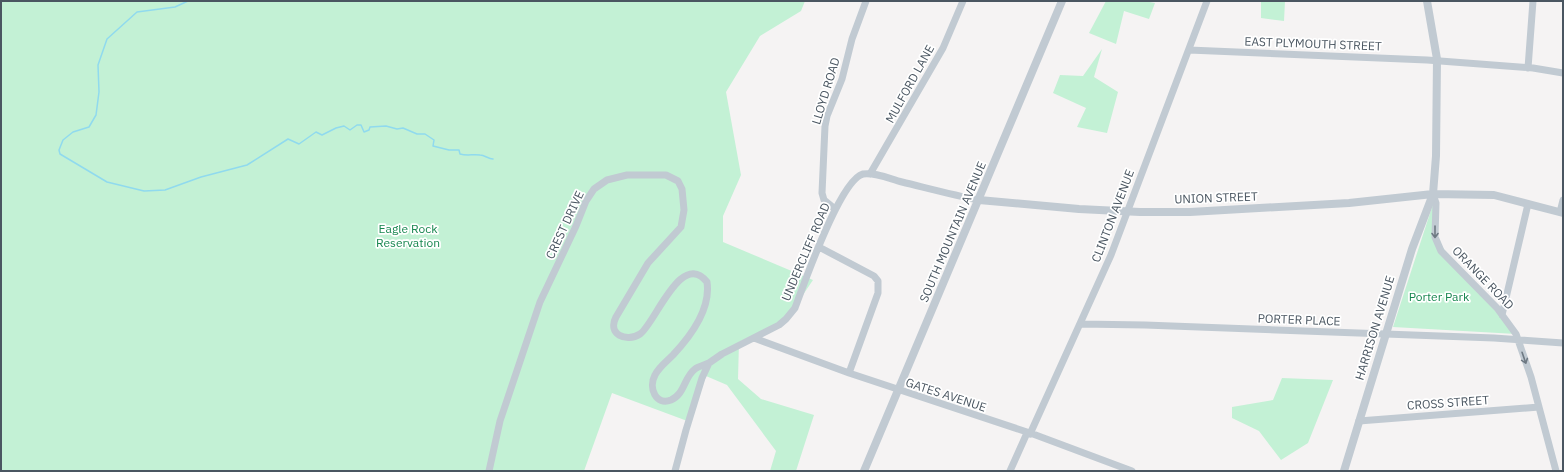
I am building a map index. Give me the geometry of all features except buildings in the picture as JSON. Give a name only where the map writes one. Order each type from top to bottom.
[{"type":"street","name":"LLOYD ROAD","points":[[835,209],[824,200],[822,192],[824,126],[830,105],[842,79],[855,28],[866,1]]},
{"type":"street","name":"MULFORD LANE","points":[[870,174],[943,48],[963,1]]},
{"type":"street","name":"SOUTH MOUNTAIN AVENUE","points":[[864,471],[1062,1]]},
{"type":"street","name":"CLINTON AVENUE","points":[[1010,471],[1111,255],[1207,1]]},
{"type":"street","name":"ORANGE ROAD","points":[[1427,1],[1437,61],[1436,156],[1433,194],[1436,203],[1435,237],[1439,248],[1511,325],[1531,377],[1556,471]]},
{"type":"street","points":[[1528,68],[1533,1]]},
{"type":"street","name":"EAST PLYMOUTH STREET","points":[[1189,50],[1437,61],[1528,68],[1563,73]]},
{"type":"street","name":"UNDERCLIFF ROAD","points":[[709,363],[722,354],[779,325],[786,319],[794,308],[835,209],[850,185],[858,177],[863,174],[870,174]]},
{"type":"street","name":"UNION STREET","points":[[870,174],[979,200],[1127,211],[1190,212],[1349,203],[1433,194],[1494,195],[1561,213]]},
{"type":"street","name":"CREST DRIVE","points":[[489,471],[500,421],[540,302],[576,226],[586,201],[594,189],[607,180],[627,175],[666,175],[678,182],[682,189],[684,210],[681,226],[648,263],[613,322],[614,331],[618,335],[628,337],[641,333],[678,281],[689,275],[701,277],[707,282],[708,292],[704,307],[687,338],[654,376],[652,382],[655,396],[666,402],[674,399],[680,394],[688,377],[694,369],[709,363]]},
{"type":"street","name":"HARRISON AVENUE","points":[[1344,471],[1358,421],[1419,228],[1433,194]]},
{"type":"street","points":[[1561,213],[1563,200]]},
{"type":"street","points":[[1502,315],[1528,204]]},
{"type":"street","points":[[819,248],[874,276],[878,281],[878,293],[849,373]]},
{"type":"street","name":"PORTER PLACE","points":[[1080,324],[1386,334],[1563,343]]},
{"type":"street","name":"GATES AVENUE","points":[[754,338],[899,391],[1029,433],[1132,471]]},
{"type":"street","points":[[675,471],[700,386],[709,363]]},
{"type":"street","name":"CROSS STREET","points":[[1358,421],[1539,407]]},
{"type":"green space","name":"Eagle Rock Reservation","points":[[1,1],[805,1],[801,11],[760,36],[726,92],[741,175],[723,216],[723,242],[813,280],[786,320],[739,342],[738,379],[761,399],[814,415],[796,471],[770,471],[776,451],[727,385],[706,376],[690,422],[612,393],[584,471],[1,471]]},
{"type":"green space","points":[[1106,1],[1144,1],[1155,3],[1149,19],[1124,11],[1116,44],[1089,33]]},
{"type":"green space","points":[[1261,1],[1285,1],[1284,21],[1261,18]]},
{"type":"green space","points":[[1102,49],[1094,77],[1118,92],[1107,133],[1077,127],[1086,108],[1053,93],[1060,75],[1083,76]]},
{"type":"green space","name":"Porter Park","points":[[1433,204],[1435,237],[1461,272],[1516,334],[1393,327]]},
{"type":"green space","points":[[1282,378],[1333,380],[1308,443],[1281,460],[1259,431],[1232,418],[1232,407],[1273,400]]},
{"type":"waterway","points":[[188,1],[175,7],[137,12],[107,39],[98,65],[99,92],[96,115],[89,127],[73,132],[63,140],[59,150],[60,154],[107,182],[144,191],[165,190],[201,177],[247,165],[288,139],[299,144],[316,132],[322,135],[344,126],[350,130],[357,125],[361,125],[364,132],[369,130],[370,127],[386,126],[397,129],[403,128],[417,134],[425,134],[434,140],[433,146],[449,150],[459,150],[460,154],[463,155],[482,155],[493,159]]}]
